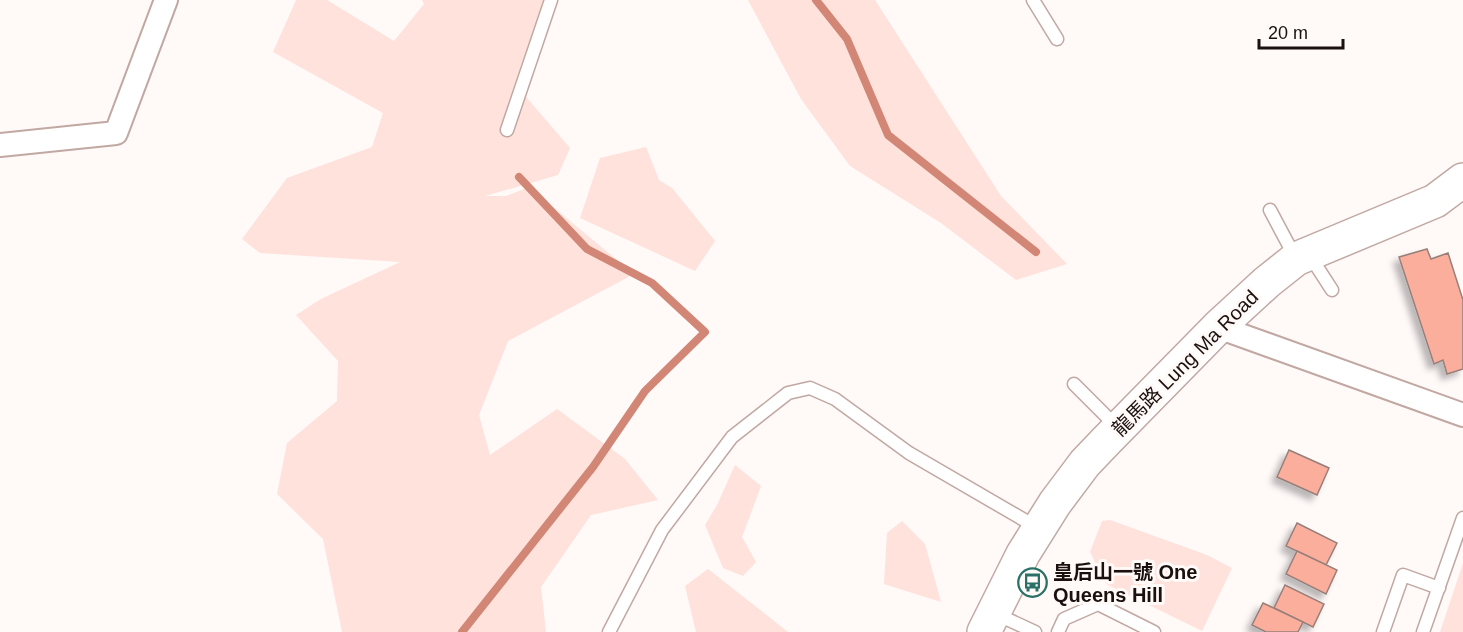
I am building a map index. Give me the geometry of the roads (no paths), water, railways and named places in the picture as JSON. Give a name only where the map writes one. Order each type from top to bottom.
[{"type":"street","points":[[0,145],[116,133],[166,0]]},
{"type":"street","name":"龍馬路 Lung Ma Road","points":[[989,622],[1038,528],[1086,464],[1218,327],[1267,282],[1302,256],[1435,201],[1463,180]]},
{"type":"street","points":[[1218,327],[1463,415]]},
{"type":"lane","points":[[507,130],[551,0]]},
{"type":"lane","points":[[1033,0],[1057,39]]},
{"type":"lane","points":[[1270,210],[1302,256],[1332,290]]},
{"type":"lane","points":[[1074,384],[1118,429]]},
{"type":"lane","points":[[609,632],[662,530],[732,436],[788,393],[810,388],[835,399],[909,453],[1038,528]]},
{"type":"lane","points":[[1423,632],[1463,518]]},
{"type":"lane","points":[[1383,632],[1403,575],[1439,588]]},
{"type":"lane","points":[[1058,632],[1064,619],[1098,604],[1154,632]]},
{"type":"lane","points":[[989,622],[1035,632]]},
{"type":"waterway","points":[[816,0],[847,39],[888,135],[1036,252]]},
{"type":"waterway","points":[[462,632],[593,467],[645,391],[705,332],[652,283],[587,249],[519,177]]},
{"type":"place","name":"皇后山一號 One Queens Hill","points":[[1032,583]]}]
